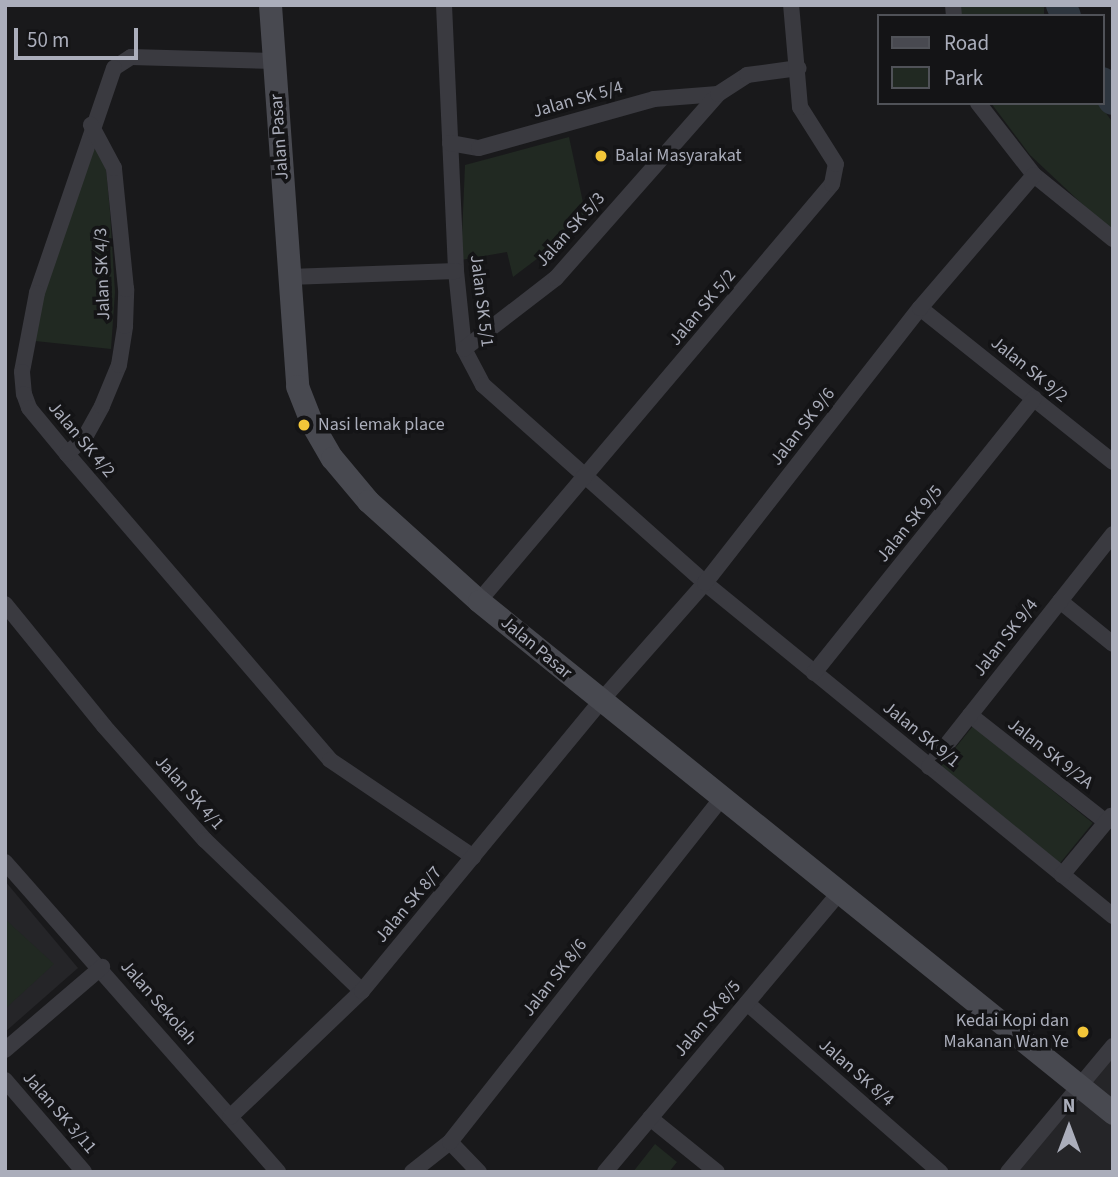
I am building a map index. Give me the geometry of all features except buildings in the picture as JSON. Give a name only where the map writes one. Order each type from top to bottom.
[{"type":"street","name":"Jalan Pasar","points":[[270,5],[297,386],[312,424],[368,501],[480,601],[600,702],[1113,1113]]},
{"type":"street","name":"Jalan SK 5/1","points":[[444,5],[456,271],[464,349],[483,385],[705,583]]},
{"type":"street","name":"Jalan SK 5/2","points":[[480,601],[587,478],[832,184],[836,164],[803,115],[792,5]]},
{"type":"street","name":"Jalan SK 4/2","points":[[276,61],[131,57],[114,68],[91,125],[37,293],[22,372],[29,408],[330,760],[473,857]]},
{"type":"street","name":"Jalan SK 5/3","points":[[464,349],[556,278],[718,94],[747,75],[799,68]]},
{"type":"street","name":"Jalan SK 5/4","points":[[450,143],[480,148],[654,99],[718,94]]},
{"type":"street","points":[[980,105],[1034,175],[1113,239]]},
{"type":"street","name":"Jalan SK 4/3","points":[[67,454],[85,437],[102,406],[119,365],[125,326],[126,289],[114,168],[91,125]]},
{"type":"street","name":"Jalan SK 9/6","points":[[600,702],[705,583],[920,308],[1034,175]]},
{"type":"street","points":[[289,276],[456,271]]},
{"type":"street","name":"Jalan SK 9/2","points":[[920,308],[1113,462]]},
{"type":"street","name":"Jalan SK 9/5","points":[[814,673],[1034,398]]},
{"type":"street","name":"Jalan SK 9/4","points":[[929,767],[1113,534]]},
{"type":"street","name":"Jalan SK 9/1","points":[[705,583],[1113,916]]},
{"type":"street","points":[[1060,601],[1113,644]]},
{"type":"street","name":"Jalan SK 4/1","points":[[5,604],[104,726],[205,840],[362,991]]},
{"type":"street","name":"Jalan SK 8/7","points":[[230,1117],[362,991],[600,702]]},
{"type":"street","name":"Jalan SK 9/2A","points":[[970,715],[1110,818]]},
{"type":"street","name":"Jalan SK 8/6","points":[[412,1172],[450,1142],[720,800]]},
{"type":"street","points":[[1062,875],[1110,818]]},
{"type":"street","name":"Jalan Sekolah","points":[[5,862],[102,967],[278,1172]]},
{"type":"street","name":"Jalan SK 8/5","points":[[605,1172],[840,892]]},
{"type":"street","points":[[5,1050],[102,967]]},
{"type":"street","name":"Jalan SK 8/4","points":[[747,1003],[940,1172]]},
{"type":"street","points":[[1008,1172],[1113,1046]]},
{"type":"street","name":"Jalan SK 3/11","points":[[5,1080],[84,1172]]},
{"type":"street","points":[[650,1118],[717,1172]]},
{"type":"street","points":[[450,1142],[479,1172]]},
{"type":"shaded area","points":[[5,881],[78,968],[5,1032]]},
{"type":"shaded area","points":[[1113,1056],[1113,1172],[1012,1172]]},
{"type":"green space","points":[[961,5],[1044,5],[1044,14],[961,14]]},
{"type":"green space","points":[[992,105],[1100,105],[1113,123],[1113,233],[1030,155]]},
{"type":"green space","points":[[569,137],[587,221],[513,277],[507,252],[461,260],[465,165]]},
{"type":"green space","points":[[98,147],[105,156],[110,212],[115,292],[111,349],[35,341],[45,288],[91,152]]},
{"type":"green space","points":[[973,726],[1093,823],[1059,864],[940,767]]},
{"type":"green space","points":[[5,919],[54,964],[5,1009]]},
{"type":"green space","points":[[655,1144],[677,1162],[669,1172],[633,1172]]},
{"type":"waterway","points":[[1061,5],[1065,14]]},
{"type":"waterway","points":[[1104,85],[1113,100]]},
{"type":"place","name":"Balai Masyarakat","points":[[601,156]]},
{"type":"place","name":"Nasi lemak place","points":[[304,425]]},
{"type":"place","name":"Kedai Kopi dan Makanan Wan Ye","points":[[1083,1032]]}]
